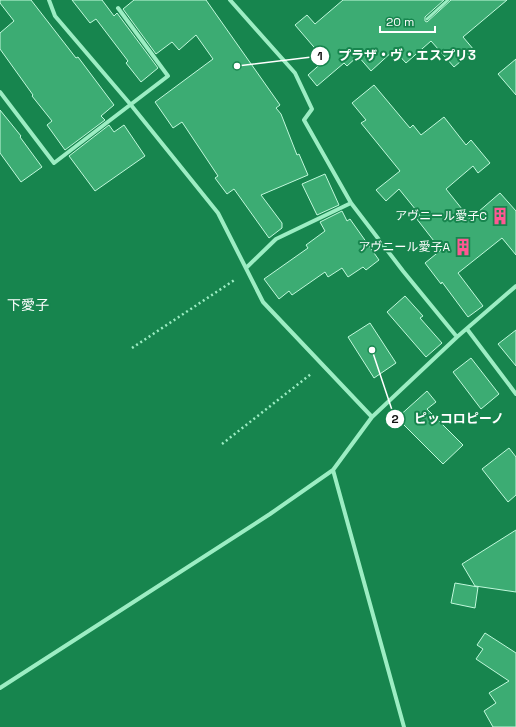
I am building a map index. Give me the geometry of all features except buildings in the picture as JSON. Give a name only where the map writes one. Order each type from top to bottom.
[{"type":"street","points":[[49,0],[55,16],[131,105],[218,213],[263,302],[372,417]]},
{"type":"street","points":[[230,0],[295,73],[312,109],[304,120],[351,203],[403,271],[457,337]]},
{"type":"street","points":[[0,92],[54,163],[168,76],[118,8]]},
{"type":"street","points":[[246,268],[276,239],[351,203]]},
{"type":"street","points":[[0,688],[270,514],[333,470],[372,417],[457,337],[516,286]]},
{"type":"street","points":[[467,329],[516,394]]},
{"type":"street","points":[[333,470],[404,727]]},
{"type":"lane","points":[[427,19],[448,0]]},
{"type":"path","points":[[132,348],[236,279]]},
{"type":"path","points":[[222,444],[311,374]]},
{"type":"place","name":"プラザ・ヴ・エスプリ3","points":[[237,66]]},
{"type":"place","name":"アヴニール愛子C","points":[[500,216]]},
{"type":"place","name":"アヴニール愛子A","points":[[463,247]]},
{"type":"place","name":"ピッコロピーノ","points":[[372,350]]},
{"type":"district","name":"下愛子","points":[[28,305]]}]
